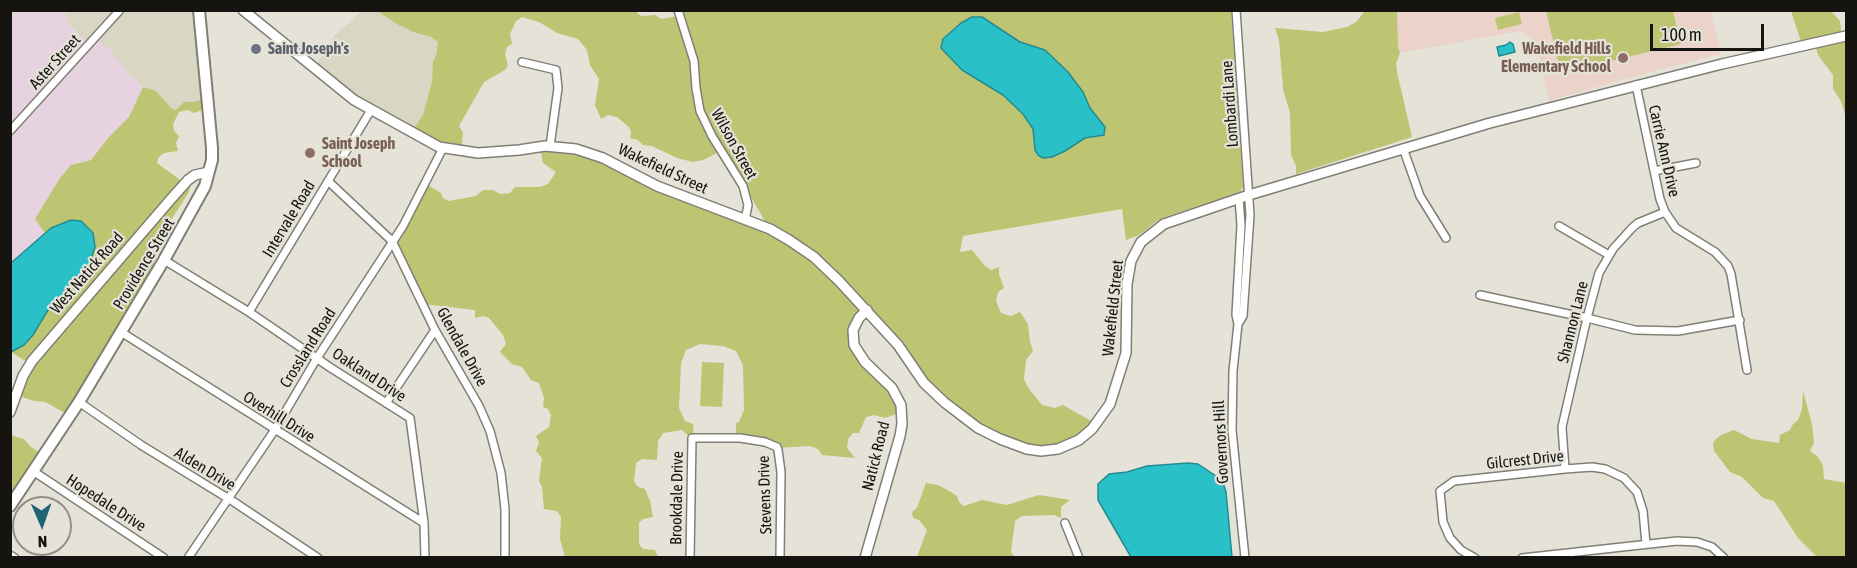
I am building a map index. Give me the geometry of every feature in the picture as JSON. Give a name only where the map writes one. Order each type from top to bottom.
[{"type":"main road","name":"Providence Street","points":[[10,506],[79,402],[121,333],[193,210],[204,186],[212,160],[212,135],[199,10]]},
{"type":"street","name":"Aster Street","points":[[10,131],[120,10]]},
{"type":"street","name":"Wakefield Street","points":[[243,10],[354,100],[426,141],[443,148],[491,153],[550,146],[576,149],[603,158],[657,186],[770,230],[789,240],[814,257],[867,310],[898,345],[924,383],[944,402],[978,428],[1000,439],[1032,450],[1048,451],[1066,447],[1079,440],[1092,429],[1107,410],[1116,389],[1127,344],[1129,268],[1137,247],[1146,236],[1164,224],[1239,198],[1403,148],[1636,85],[1752,56],[1846,36]]},
{"type":"street","name":"Wilson Street","points":[[678,10],[694,61],[700,111],[712,136],[743,186],[748,201],[745,220]]},
{"type":"street","name":"Lombardi Lane","points":[[1236,10],[1249,195]]},
{"type":"street","points":[[522,62],[556,70],[558,88],[550,146]]},
{"type":"street","name":"Carrie Ann Drive","points":[[1636,85],[1665,212],[1676,228],[1715,252],[1728,266],[1748,370]]},
{"type":"street","name":"Intervale Road","points":[[249,312],[371,110]]},
{"type":"street","name":"Crossland Road","points":[[188,558],[274,430],[317,358],[403,226],[443,148]]},
{"type":"street","points":[[1403,148],[1420,196],[1446,238]]},
{"type":"street","points":[[1654,171],[1696,164]]},
{"type":"street","name":"West Natick Road","points":[[10,412],[23,376],[32,361],[188,180],[195,175],[209,172]]},
{"type":"street","name":"Glendale Drive","points":[[328,181],[392,241],[435,330],[479,406],[490,431],[504,490],[507,549],[505,558]]},
{"type":"street","name":"Governors Hill","points":[[1245,558],[1232,430],[1233,371],[1239,324],[1244,306],[1249,195]]},
{"type":"street","name":"Governors Hill","points":[[1239,198],[1241,225],[1236,315],[1239,324]]},
{"type":"street","name":"Shannon Lane","points":[[1565,469],[1562,427],[1594,287],[1609,255],[1638,223],[1665,212]]},
{"type":"street","points":[[1559,226],[1609,255]]},
{"type":"street","name":"Oakland Drive","points":[[164,260],[249,312],[410,418],[424,523],[425,558]]},
{"type":"street","points":[[1480,295],[1635,330],[1667,332],[1690,330],[1740,320]]},
{"type":"street","name":"Natick Road","points":[[864,558],[902,424],[901,405],[892,388],[865,362],[854,345],[853,330],[859,318],[867,310]]},
{"type":"street","points":[[386,403],[435,330]]},
{"type":"street","name":"Overhill Drive","points":[[121,333],[424,523]]},
{"type":"street","name":"Alden Drive","points":[[79,402],[141,445],[318,558]]},
{"type":"street","name":"Brookdale Drive","points":[[690,558],[692,438]]},
{"type":"street","name":"Stevens Drive","points":[[692,438],[740,438],[765,442],[777,447],[781,465],[780,558]]},
{"type":"street","name":"Gilcrest Drive","points":[[1475,558],[1461,550],[1450,538],[1443,522],[1440,491],[1454,481],[1565,469],[1592,467],[1605,469],[1624,478],[1636,492],[1643,511],[1646,543]]},
{"type":"street","name":"Hopedale Drive","points":[[33,471],[164,558]]},
{"type":"street","points":[[1065,523],[1079,558]]},
{"type":"street","points":[[1522,558],[1577,555],[1646,543],[1697,542],[1712,547],[1724,558]]},
{"type":"street","points":[[10,555],[15,558]]},
{"type":"shaded area","points":[[11,11],[65,11],[68,24],[88,43],[95,38],[110,50],[130,76],[143,87],[129,117],[108,138],[91,160],[71,165],[43,229],[45,233],[11,263]]},
{"type":"shaded area","points":[[65,11],[199,11],[208,98],[184,102],[176,110],[172,109],[156,91],[147,90],[130,76],[110,50],[88,43],[68,24]]},
{"type":"shaded area","points":[[362,11],[377,11],[397,24],[438,42],[433,61],[432,81],[423,115],[411,133],[314,68],[334,36]]},
{"type":"shaded area","name":"Wakefield Hills Elementary School","points":[[1397,11],[1711,11],[1721,54],[1549,101],[1536,42],[1521,31],[1400,53]]},
{"type":"green space","points":[[634,10],[641,16],[656,15],[661,19],[678,16],[677,10],[1231,11],[1243,187],[1240,192],[1168,216],[1157,221],[1139,235],[1126,240],[1122,209],[963,236],[960,252],[972,250],[991,270],[999,267],[1004,288],[998,292],[996,301],[1001,313],[1011,316],[1020,312],[1028,324],[1033,351],[1026,360],[1024,379],[1029,389],[1042,405],[1055,408],[1063,405],[1100,426],[1089,439],[1072,448],[1024,452],[999,444],[961,423],[922,387],[864,308],[853,344],[894,397],[899,413],[885,418],[874,415],[866,417],[859,433],[853,433],[848,439],[847,448],[855,458],[822,455],[818,449],[810,446],[777,448],[736,439],[736,423],[739,422],[744,410],[743,365],[736,351],[723,346],[700,344],[686,350],[681,363],[679,408],[685,421],[693,424],[694,438],[692,439],[682,430],[663,433],[658,441],[657,460],[642,459],[636,463],[634,481],[638,487],[645,489],[653,517],[643,519],[639,523],[639,544],[643,549],[655,550],[658,557],[565,557],[560,539],[561,517],[557,511],[544,509],[542,487],[539,481],[542,458],[536,451],[539,442],[536,436],[549,427],[551,415],[548,409],[543,407],[544,398],[539,383],[531,380],[522,367],[512,364],[500,352],[506,344],[503,335],[489,318],[484,316],[475,318],[475,310],[422,304],[392,241],[426,184],[449,201],[476,196],[483,190],[493,190],[500,194],[510,193],[515,187],[540,187],[548,184],[556,172],[543,163],[540,148],[580,152],[637,177],[766,223],[740,178],[719,152],[693,162],[677,158],[630,138],[629,127],[617,117],[608,115],[601,119],[595,105],[599,79],[590,65],[587,50],[578,39],[557,33],[539,22],[522,17],[516,21],[510,34],[512,44],[507,47],[505,54],[508,66],[484,82],[459,126],[463,133],[461,152],[411,132],[423,115],[432,81],[433,61],[438,42],[397,24],[377,11]]},
{"type":"green space","points":[[1365,11],[1397,11],[1400,53],[1396,63],[1397,72],[1412,137],[1296,174],[1296,166],[1291,155],[1290,113],[1283,89],[1279,40],[1275,28],[1323,32],[1347,27],[1356,22]]},
{"type":"green space","points":[[1546,11],[1673,11],[1681,44],[1561,73]]},
{"type":"green space","points":[[1791,11],[1831,11],[1840,21],[1842,37],[1846,36],[1846,118],[1841,101],[1833,89],[1833,75],[1818,55],[1815,44],[1802,45]]},
{"type":"green space","points":[[1519,12],[1522,24],[1498,30],[1495,18]]},
{"type":"green space","points":[[143,87],[156,91],[172,109],[176,110],[184,102],[208,98],[208,108],[194,113],[188,110],[179,112],[173,124],[174,131],[179,136],[176,143],[178,151],[164,153],[158,158],[157,163],[190,187],[189,192],[153,248],[155,258],[150,282],[69,415],[45,402],[16,395],[27,362],[11,352],[24,345],[48,310],[75,286],[51,228],[45,233],[35,219],[60,178],[71,165],[91,160],[108,138],[129,117]]},
{"type":"green space","points":[[702,362],[724,363],[722,407],[700,406]]},
{"type":"green space","points":[[1803,391],[1812,424],[1814,443],[1810,451],[1823,465],[1824,479],[1846,483],[1846,557],[1817,557],[1798,538],[1774,501],[1763,498],[1742,477],[1730,472],[1714,451],[1713,443],[1716,439],[1734,430],[1752,439],[1779,443],[1780,435],[1790,430],[1798,420],[1802,409]]},
{"type":"green space","points":[[11,435],[24,439],[43,455],[17,496],[12,496],[11,506]]},
{"type":"green space","points":[[926,483],[938,485],[951,492],[964,506],[982,500],[1007,505],[1039,495],[1070,500],[1061,507],[1061,518],[1054,515],[1022,516],[1015,521],[1011,552],[1015,557],[917,557],[927,530],[919,520],[913,518],[912,512],[917,508]]},
{"type":"water","points":[[972,17],[982,17],[1020,42],[1045,50],[1068,72],[1083,92],[1090,108],[1105,127],[1104,135],[1085,138],[1052,157],[1043,158],[1038,155],[1035,150],[1033,129],[1023,114],[1003,95],[962,70],[941,48],[943,39],[961,23]]},
{"type":"water","points":[[1510,42],[1515,52],[1499,56],[1497,47]]},
{"type":"water","points":[[71,220],[81,221],[93,233],[95,247],[89,265],[75,286],[48,310],[33,335],[24,345],[11,352],[11,263],[51,228]]},
{"type":"water","points":[[1198,464],[1222,480],[1226,492],[1232,557],[1131,557],[1098,500],[1098,484],[1109,474],[1147,466]]},
{"type":"place","name":"Saint Joseph's","points":[[256,49]]},
{"type":"place","name":"Wakefield Hills Elementary School","points":[[1623,58]]},
{"type":"place","name":"Saint Joseph School","points":[[310,153]]}]
